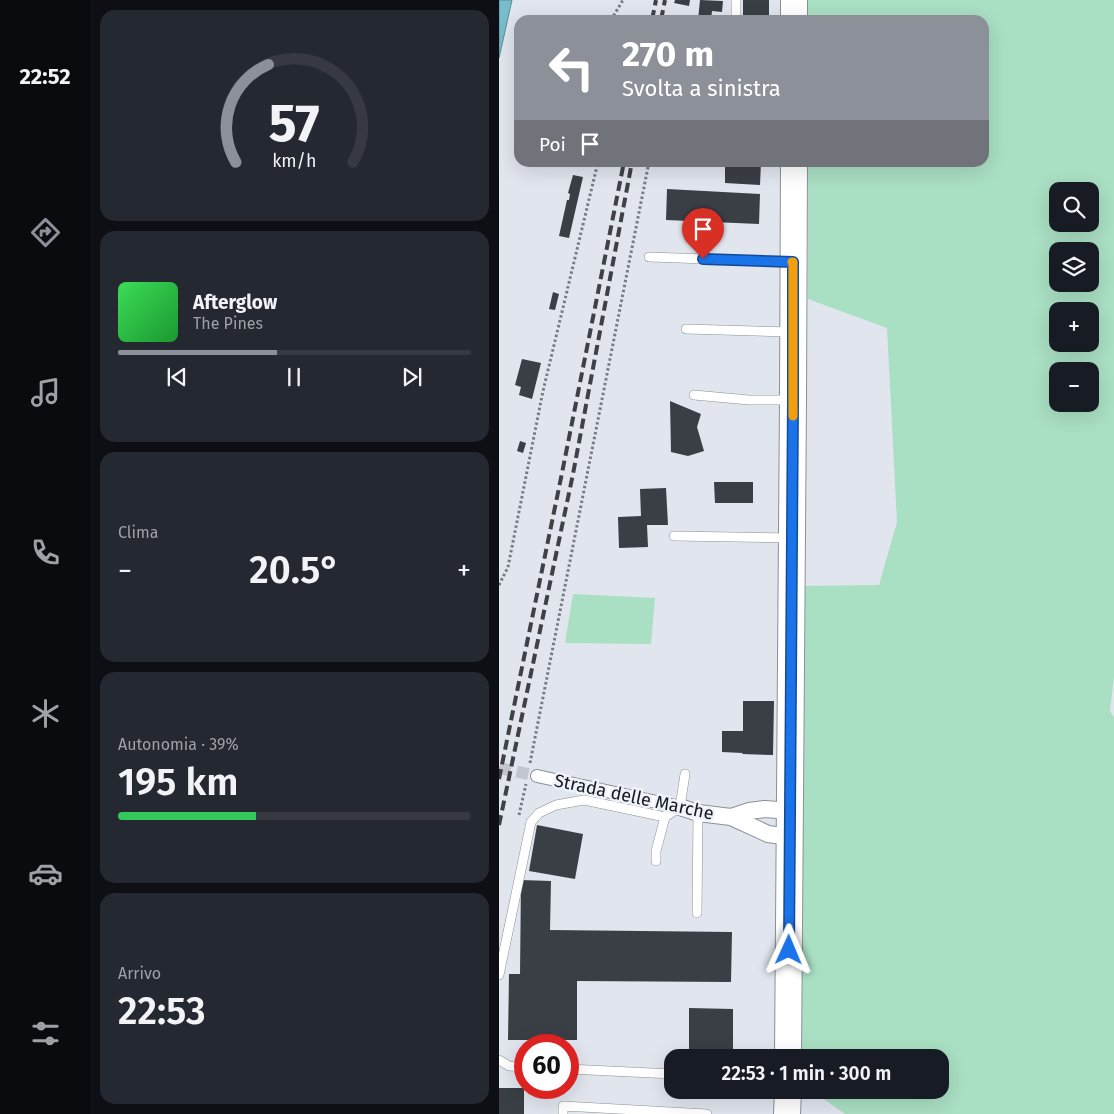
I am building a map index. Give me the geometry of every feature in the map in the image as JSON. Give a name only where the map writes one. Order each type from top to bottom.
[{"type":"main road","points":[[794,0],[794,15]]},
{"type":"main road","points":[[788,1049],[794,167]]},
{"type":"main road","points":[[787,1099],[787,1114]]},
{"type":"street","name":"Strada delle Marche","points":[[537,776],[680,807],[698,813],[731,817],[768,834],[790,838]]},
{"type":"street","name":"Strada delle Marche","points":[[731,817],[749,811],[765,809],[790,812]]},
{"type":"lane","points":[[736,0],[736,15]]},
{"type":"lane","points":[[649,257],[793,262]]},
{"type":"lane","points":[[686,329],[793,332]]},
{"type":"lane","points":[[694,395],[749,400],[793,400]]},
{"type":"lane","points":[[674,536],[792,538]]},
{"type":"lane","points":[[656,861],[656,851],[665,817],[680,807],[685,774]]},
{"type":"lane","points":[[499,975],[531,822],[539,813],[556,805],[584,800],[665,817]]},
{"type":"lane","points":[[697,914],[698,813]]},
{"type":"lane","points":[[499,1060],[509,1066],[514,1066]]},
{"type":"lane","points":[[579,1070],[664,1074]]},
{"type":"lane","points":[[563,1114],[563,1106],[707,1114]]},
{"type":"path","points":[[614,15],[623,0]]},
{"type":"path","points":[[499,585],[508,567],[543,391],[597,167]]},
{"type":"path","points":[[530,763],[648,167]]},
{"type":"green space","points":[[807,0],[1114,0],[1115,668],[1110,711],[1115,719],[1114,1114],[845,1114],[824,1099],[949,1099],[949,1049],[800,1049],[803,586],[879,585],[897,522],[887,328],[808,299],[808,167],[989,167],[989,15],[807,15]]},
{"type":"green space","points":[[573,594],[655,598],[651,644],[565,643]]},
{"type":"water","points":[[499,0],[512,0],[499,58]]},
{"type":"building","points":[[675,0],[690,0],[689,6],[674,3]]},
{"type":"building","points":[[700,0],[723,1],[722,12],[712,11],[712,15],[698,15]]},
{"type":"building","points":[[743,0],[769,0],[769,15],[743,15]]},
{"type":"building","points":[[725,167],[761,167],[760,185],[725,183]]},
{"type":"building","points":[[573,175],[583,177],[569,238],[559,236],[567,200],[569,200],[570,194],[568,193]]},
{"type":"building","points":[[667,189],[760,194],[759,224],[666,220]]},
{"type":"building","points":[[553,292],[559,294],[555,310],[549,309]]},
{"type":"building","points":[[522,359],[541,363],[532,399],[519,395],[521,387],[515,385]]},
{"type":"building","points":[[670,401],[701,414],[697,427],[704,451],[688,456],[671,452]]},
{"type":"building","points":[[520,441],[526,443],[523,453],[517,451]]},
{"type":"building","points":[[714,482],[753,482],[753,503],[715,503]]},
{"type":"building","points":[[666,488],[668,525],[647,525],[648,547],[619,548],[618,517],[641,516],[640,489]]},
{"type":"building","points":[[743,701],[774,701],[773,755],[722,752],[722,731],[743,731]]},
{"type":"building","points":[[537,825],[583,834],[575,879],[529,871]]},
{"type":"building","points":[[521,880],[551,881],[550,930],[732,932],[731,982],[577,981],[577,1034],[514,1034],[514,1040],[508,1040],[509,974],[520,974]]},
{"type":"building","points":[[689,1008],[733,1009],[733,1049],[689,1049]]},
{"type":"building","points":[[499,1088],[514,1088],[514,1099],[524,1099],[524,1114],[499,1114]]},
{"type":"tunnel","points":[[499,768],[537,776]]},
{"type":"railway","points":[[653,15],[656,0]]},
{"type":"railway","points":[[662,15],[665,0]]},
{"type":"railway","points":[[499,779],[623,167]]},
{"type":"railway","points":[[499,825],[573,474],[631,167]]},
{"type":"slow traffic","points":[[792,262],[793,416]]},
{"type":"route","points":[[703,259],[793,262],[789,950]]}]
